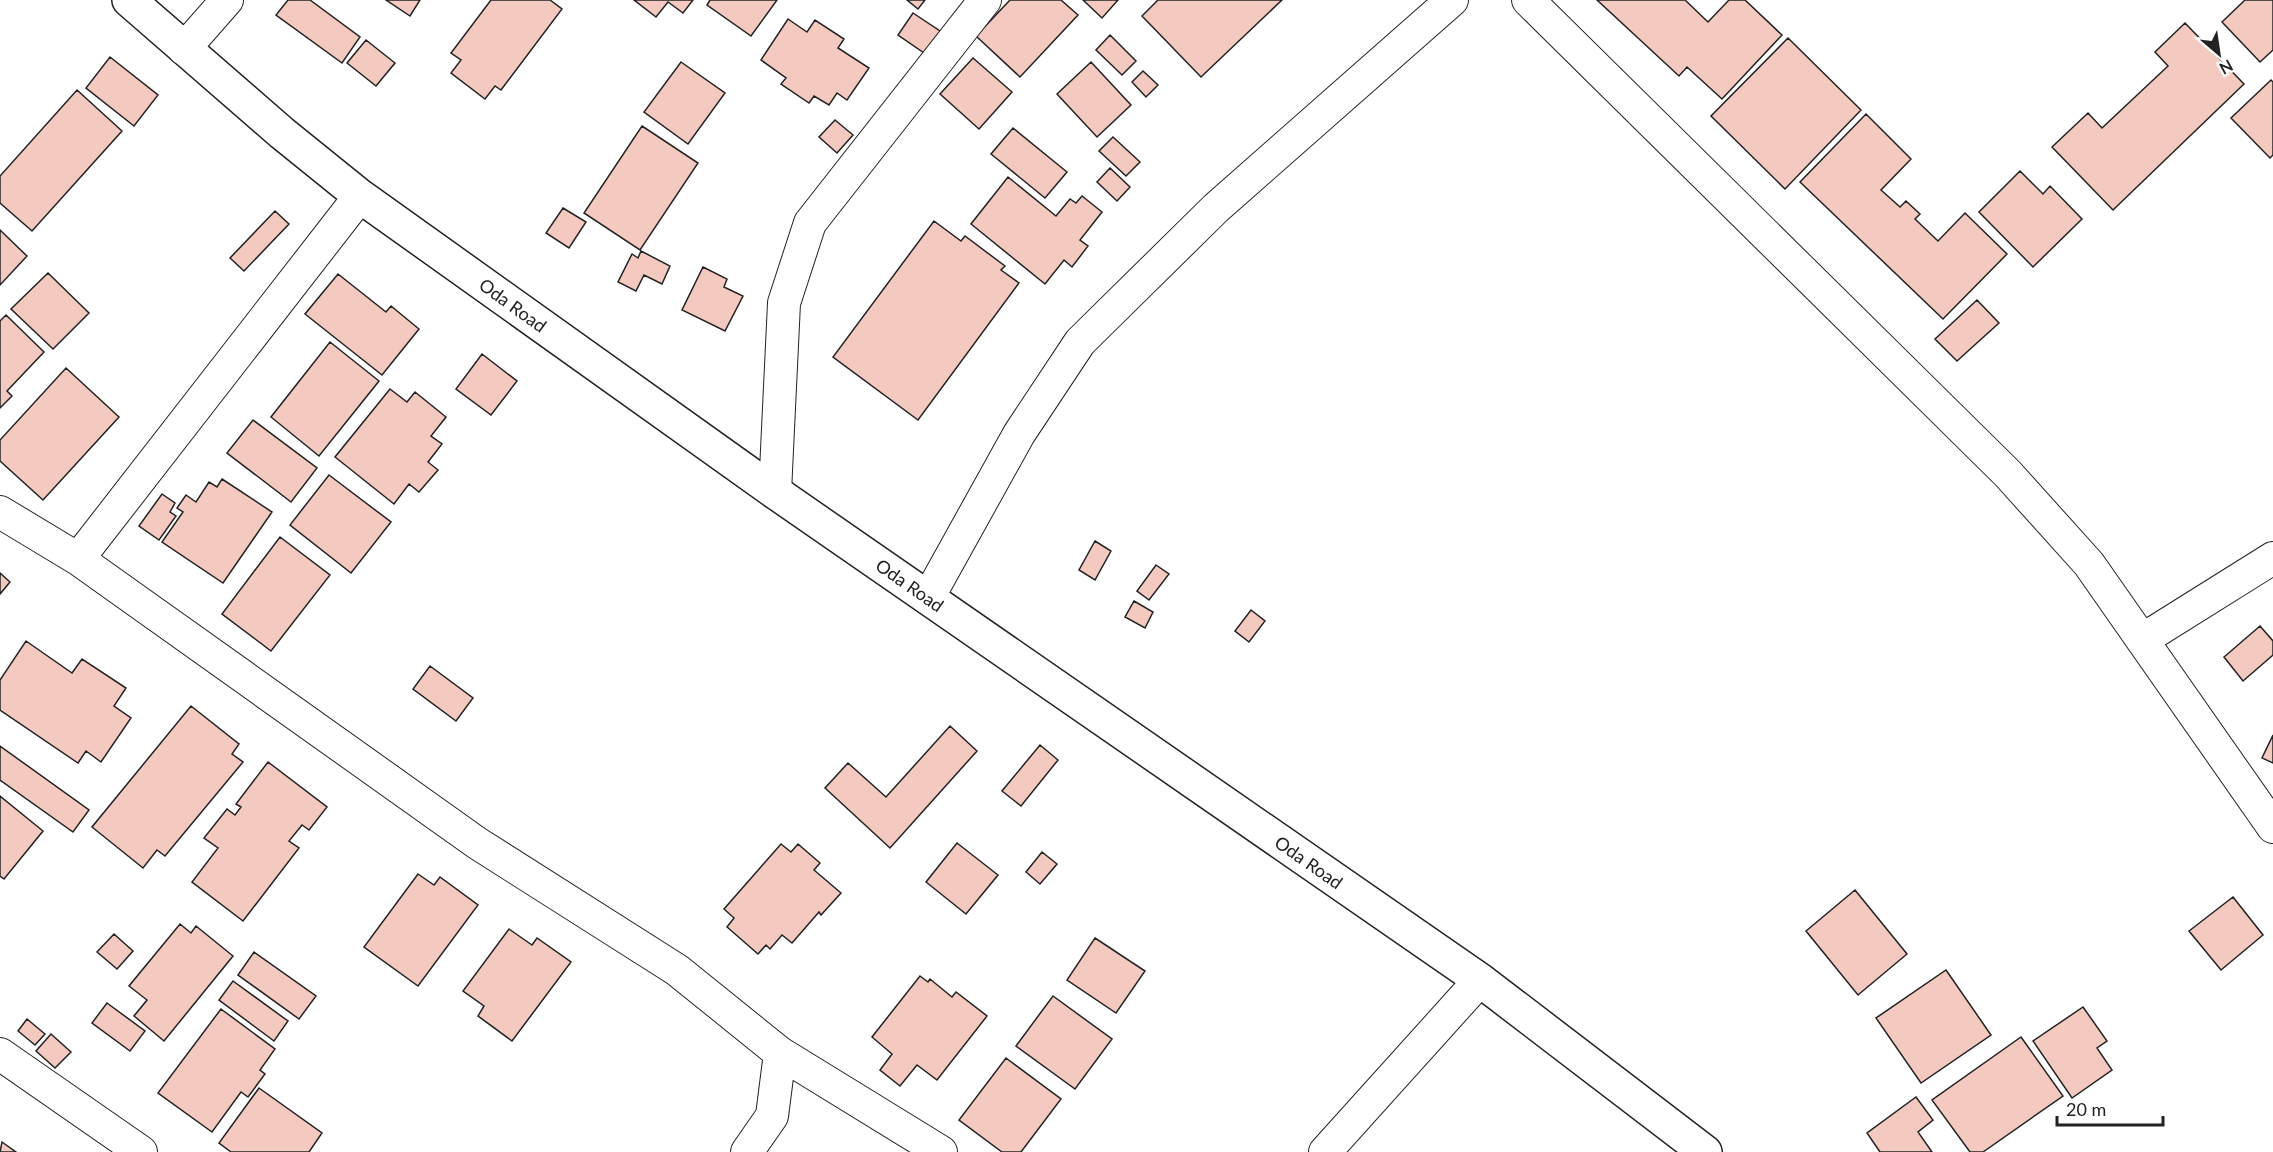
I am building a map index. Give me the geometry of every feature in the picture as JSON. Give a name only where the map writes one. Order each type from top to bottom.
[{"type":"street","name":"Oda Road","points":[[129,0],[282,133],[360,196],[775,492],[1480,980],[1705,1152]]},
{"type":"street","points":[[184,49],[227,0]]},
{"type":"street","points":[[775,492],[784,303],[810,223],[985,0]]},
{"type":"street","points":[[928,598],[1019,434],[1080,342],[1216,208],[1452,0]]},
{"type":"street","points":[[1528,0],[2008,474],[2089,564],[2273,827]]},
{"type":"street","points":[[78,559],[360,196]]},
{"type":"street","points":[[0,512],[78,559],[477,843],[678,970],[780,1053],[941,1152]]},
{"type":"street","points":[[2142,640],[2273,558]]},
{"type":"street","points":[[1325,1152],[1480,980]]},
{"type":"street","points":[[747,1152],[772,1116],[780,1053]]},
{"type":"street","points":[[0,1054],[141,1152]]},
{"type":"building","points":[[288,0],[310,0],[360,37],[342,63],[276,15]]},
{"type":"building","points":[[386,0],[420,0],[410,16]]},
{"type":"building","points":[[491,0],[550,0],[562,9],[501,90],[495,86],[485,99],[451,73],[461,60],[451,53]]},
{"type":"building","points":[[634,0],[693,0],[683,13],[668,2],[656,17]]},
{"type":"building","points":[[710,0],[777,0],[751,36],[707,5]]},
{"type":"building","points":[[907,0],[925,0],[918,9]]},
{"type":"building","points":[[1010,0],[1061,0],[1078,15],[1020,77],[976,36]]},
{"type":"building","points":[[1083,0],[1118,0],[1102,18]]},
{"type":"building","points":[[1158,0],[1282,0],[1201,77],[1142,16]]},
{"type":"building","points":[[1597,0],[1685,0],[1708,22],[1729,0],[1745,0],[1782,35],[1722,99],[1687,67],[1679,76]]},
{"type":"building","points":[[2245,0],[2273,0],[2273,50],[2260,62],[2222,22]]},
{"type":"building","points":[[913,13],[943,33],[927,55],[898,35]]},
{"type":"building","points":[[788,19],[807,32],[815,20],[844,39],[838,48],[869,68],[847,100],[837,93],[829,105],[814,96],[809,103],[781,84],[786,78],[761,60]]},
{"type":"building","points":[[2185,23],[2244,84],[2113,210],[2052,147],[2088,113],[2102,128],[2168,66],[2155,52]]},
{"type":"building","points":[[1110,35],[1136,61],[1122,75],[1096,50]]},
{"type":"building","points":[[1788,38],[1861,110],[1785,189],[1711,116]]},
{"type":"building","points":[[366,40],[395,63],[376,86],[347,63]]},
{"type":"building","points":[[110,57],[158,95],[134,126],[86,88]]},
{"type":"building","points":[[973,58],[1012,92],[979,129],[940,94]]},
{"type":"building","points":[[681,62],[725,93],[688,144],[644,112]]},
{"type":"building","points":[[1091,62],[1131,105],[1097,137],[1057,94]]},
{"type":"building","points":[[1143,71],[1158,85],[1146,97],[1132,82]]},
{"type":"building","points":[[2271,80],[2273,82],[2273,155],[2270,158],[2231,118]]},
{"type":"building","points":[[77,90],[122,131],[32,231],[0,203],[0,176]]},
{"type":"building","points":[[1866,114],[1911,159],[1881,190],[1900,207],[1906,201],[1920,214],[1915,219],[1938,241],[1965,213],[2007,254],[1943,319],[1800,182]]},
{"type":"building","points":[[835,120],[853,135],[837,153],[819,137]]},
{"type":"building","points":[[642,126],[698,163],[640,250],[584,213]]},
{"type":"building","points":[[1013,128],[1067,172],[1045,198],[991,154]]},
{"type":"building","points":[[1113,137],[1140,162],[1126,176],[1099,151]]},
{"type":"building","points":[[1110,168],[1130,187],[1117,201],[1097,182]]},
{"type":"building","points":[[2020,171],[2043,194],[2050,186],[2082,219],[2033,267],[1979,212]]},
{"type":"building","points":[[1008,177],[1056,216],[1070,199],[1076,203],[1082,196],[1102,212],[1080,240],[1088,246],[1072,267],[1064,260],[1045,284],[971,224]]},
{"type":"building","points":[[563,208],[586,222],[569,248],[546,233]]},
{"type":"building","points":[[275,211],[289,224],[244,271],[230,258]]},
{"type":"building","points":[[934,221],[961,241],[965,236],[1005,266],[1001,270],[1019,283],[918,420],[833,357]]},
{"type":"building","points":[[0,230],[27,256],[0,285]]},
{"type":"building","points":[[641,251],[670,266],[662,284],[644,275],[636,291],[618,282],[632,254],[638,258]]},
{"type":"building","points":[[703,267],[727,279],[724,287],[743,296],[725,331],[682,310]]},
{"type":"building","points":[[48,273],[89,313],[53,349],[11,309]]},
{"type":"building","points":[[338,274],[386,312],[391,306],[419,329],[382,375],[305,314]]},
{"type":"building","points":[[1977,300],[1999,323],[1957,361],[1935,339]]},
{"type":"building","points":[[6,315],[44,352],[7,391],[12,396],[0,408],[0,321]]},
{"type":"building","points":[[330,342],[379,381],[319,456],[271,417]]},
{"type":"building","points":[[482,354],[517,381],[491,415],[456,389]]},
{"type":"building","points":[[66,368],[119,417],[43,500],[0,461],[0,440]]},
{"type":"building","points":[[390,389],[407,402],[415,392],[446,417],[431,436],[442,444],[428,462],[438,470],[419,492],[409,484],[394,504],[335,457]]},
{"type":"building","points":[[253,420],[317,468],[291,502],[227,453]]},
{"type":"building","points":[[329,475],[391,522],[351,573],[290,525]]},
{"type":"building","points":[[222,479],[272,512],[223,583],[162,542],[183,512],[177,508],[186,495],[196,502],[209,482],[217,487]]},
{"type":"building","points":[[162,494],[175,503],[170,512],[176,516],[159,540],[139,526]]},
{"type":"building","points":[[280,537],[330,575],[271,651],[222,614]]},
{"type":"building","points":[[1095,541],[1111,551],[1095,580],[1079,570]]},
{"type":"building","points":[[1156,565],[1169,574],[1149,600],[1137,591]]},
{"type":"building","points":[[0,573],[10,582],[0,594]]},
{"type":"building","points":[[1134,601],[1153,612],[1145,628],[1125,617]]},
{"type":"building","points":[[1251,610],[1265,621],[1249,642],[1235,631]]},
{"type":"building","points":[[2260,626],[2273,641],[2273,655],[2243,681],[2224,657]]},
{"type":"building","points":[[26,641],[72,673],[82,659],[126,688],[114,706],[131,718],[101,762],[86,751],[78,763],[0,710],[0,680]]},
{"type":"building","points":[[430,666],[473,698],[456,721],[413,689]]},
{"type":"building","points":[[191,706],[239,744],[232,754],[243,762],[165,856],[157,850],[143,868],[92,827]]},
{"type":"building","points":[[950,726],[977,751],[890,848],[825,788],[848,763],[886,797]]},
{"type":"building","points":[[2273,735],[2273,763],[2262,758]]},
{"type":"building","points":[[1040,745],[1058,760],[1021,806],[1002,791]]},
{"type":"building","points":[[0,746],[89,810],[73,832],[0,780]]},
{"type":"building","points":[[268,762],[327,807],[309,830],[302,825],[289,841],[299,848],[243,921],[192,882],[218,848],[204,838],[227,809],[235,815],[241,807],[236,804]]},
{"type":"building","points":[[0,796],[43,831],[4,879],[0,876]]},
{"type":"building","points":[[957,843],[998,875],[966,914],[926,882]]},
{"type":"building","points":[[781,844],[791,852],[798,844],[820,863],[814,870],[841,893],[821,915],[819,912],[792,943],[782,935],[770,949],[766,945],[758,954],[727,927],[734,918],[724,909]]},
{"type":"building","points":[[1042,852],[1057,864],[1040,884],[1026,872]]},
{"type":"building","points":[[418,874],[434,885],[440,877],[478,905],[418,986],[364,947]]},
{"type":"building","points":[[1855,890],[1907,954],[1858,995],[1806,931]]},
{"type":"building","points":[[2233,897],[2263,935],[2221,970],[2189,931]]},
{"type":"building","points":[[180,924],[191,933],[196,926],[233,956],[164,1041],[134,1016],[147,1000],[129,986]]},
{"type":"building","points":[[509,929],[532,945],[537,938],[571,962],[512,1041],[478,1016],[484,1006],[463,991]]},
{"type":"building","points":[[114,934],[133,951],[117,969],[97,952]]},
{"type":"building","points":[[1095,938],[1145,971],[1116,1013],[1067,980]]},
{"type":"building","points":[[254,952],[316,996],[299,1019],[238,975]]},
{"type":"building","points":[[1946,970],[1991,1035],[1921,1083],[1876,1018]]},
{"type":"building","points":[[920,976],[928,982],[930,979],[952,997],[956,992],[987,1016],[937,1080],[917,1065],[900,1086],[880,1070],[892,1054],[872,1037]]},
{"type":"building","points":[[233,981],[288,1021],[274,1041],[219,1000]]},
{"type":"building","points":[[1053,996],[1112,1039],[1075,1089],[1016,1046]]},
{"type":"building","points":[[107,1003],[145,1031],[130,1051],[92,1023]]},
{"type":"building","points":[[2083,1007],[2107,1041],[2097,1048],[2112,1070],[2072,1098],[2033,1041]]},
{"type":"building","points":[[221,1009],[275,1049],[260,1070],[265,1074],[248,1097],[241,1092],[212,1132],[158,1093]]},
{"type":"building","points":[[27,1019],[45,1034],[35,1045],[18,1031]]},
{"type":"building","points":[[51,1034],[71,1052],[55,1068],[36,1051]]},
{"type":"building","points":[[2021,1037],[2063,1096],[1983,1152],[1970,1152],[1932,1100]]},
{"type":"building","points":[[1006,1058],[1061,1099],[1021,1152],[1002,1152],[959,1120]]},
{"type":"building","points":[[259,1088],[322,1133],[309,1152],[231,1152],[219,1143]]},
{"type":"building","points":[[1916,1097],[1933,1120],[1918,1132],[1932,1152],[1880,1152],[1867,1133]]},
{"type":"building","points":[[2,1142],[16,1152],[0,1152]]}]
